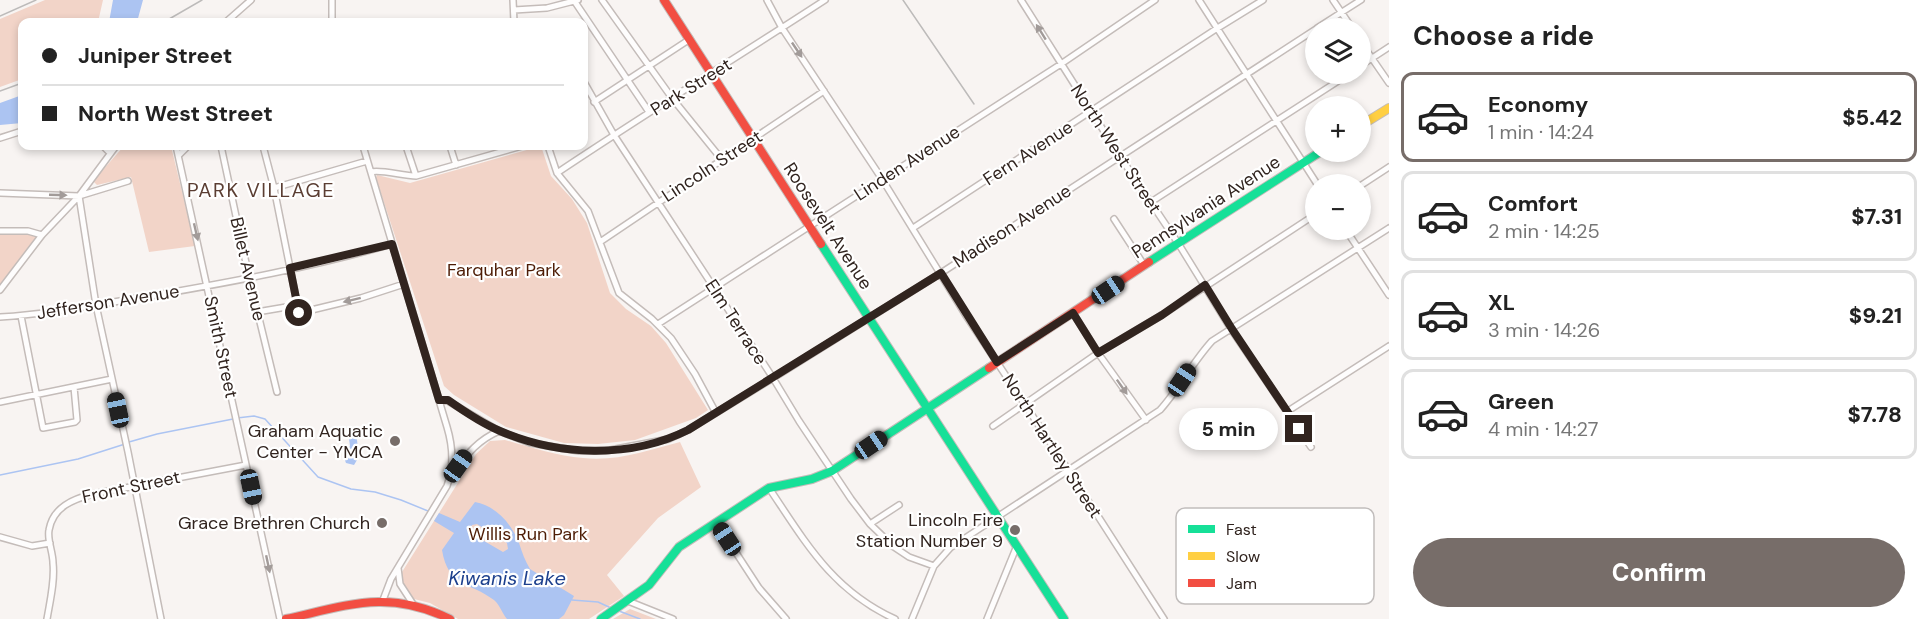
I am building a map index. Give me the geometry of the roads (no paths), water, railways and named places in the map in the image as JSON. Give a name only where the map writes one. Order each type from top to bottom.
[{"type":"street","points":[[231,18],[251,0]]},
{"type":"street","points":[[332,0],[332,18]]},
{"type":"street","points":[[513,0],[514,18]]},
{"type":"street","points":[[602,0],[672,98],[723,160]]},
{"type":"street","name":"Roosevelt Avenue","points":[[664,0],[1064,619]]},
{"type":"street","name":"North Hartley Street","points":[[767,0],[782,28],[882,179],[997,362],[1164,619]]},
{"type":"street","name":"Park Street","points":[[557,173],[825,0]]},
{"type":"street","name":"North West Street","points":[[1021,0],[1119,155],[1311,447]]},
{"type":"street","name":"Linden Avenue","points":[[658,324],[1155,0]]},
{"type":"street","points":[[1199,0],[1310,174]]},
{"type":"street","name":"Fern Avenue","points":[[913,228],[1263,0]]},
{"type":"street","points":[[1333,0],[1345,18]]},
{"type":"street","name":"Madison Avenue","points":[[1332,18],[1361,0]]},
{"type":"street","points":[[513,10],[547,8],[577,1],[588,18]]},
{"type":"street","points":[[588,18],[649,112]]},
{"type":"street","name":"Madison Avenue","points":[[439,400],[448,400],[499,431],[530,443],[579,451],[605,451],[669,440],[941,273],[1305,36]]},
{"type":"street","points":[[594,102],[690,39]]},
{"type":"street","points":[[1389,47],[1372,58],[1389,83]]},
{"type":"street","points":[[1152,202],[1333,84]]},
{"type":"street","name":"Elm Terrace","points":[[588,90],[614,135],[832,471],[870,524],[894,547],[909,557],[934,566]]},
{"type":"street","name":"Lincoln Street","points":[[600,242],[824,90]]},
{"type":"street","points":[[1371,119],[1389,108]]},
{"type":"street","points":[[0,138],[18,132]]},
{"type":"street","points":[[107,150],[110,153]]},
{"type":"street","points":[[0,290],[42,235],[79,195],[113,150]]},
{"type":"street","name":"Smith Street","points":[[177,150],[280,619]]},
{"type":"street","points":[[178,154],[183,150]]},
{"type":"street","name":"Billet Avenue","points":[[222,150],[277,392]]},
{"type":"street","points":[[264,150],[299,313],[364,297],[404,284]]},
{"type":"street","points":[[364,150],[451,441],[451,475]]},
{"type":"street","points":[[407,150],[416,176]]},
{"type":"street","points":[[451,150],[456,165]]},
{"type":"street","points":[[371,172],[377,170],[401,176],[416,176],[507,150]]},
{"type":"street","points":[[549,150],[557,173],[588,211],[619,294],[658,324],[671,338],[695,374],[716,413]]},
{"type":"street","name":"Pennsylvania Avenue","points":[[601,619],[649,585],[679,547],[716,522],[769,488],[832,471],[1305,160]]},
{"type":"street","points":[[274,188],[367,161]]},
{"type":"street","points":[[1371,179],[1389,167]]},
{"type":"street","points":[[0,193],[79,195],[128,181]]},
{"type":"street","points":[[79,195],[96,305],[161,619]]},
{"type":"street","points":[[1114,219],[1144,265]]},
{"type":"street","points":[[993,426],[1098,353],[1162,315],[1305,221]]},
{"type":"street","points":[[912,619],[934,566],[950,548],[1160,411],[1172,397],[1197,358],[1212,341],[1389,228]]},
{"type":"street","points":[[0,231],[28,231],[42,235]]},
{"type":"street","points":[[1353,240],[1389,295]]},
{"type":"street","name":"Jefferson Avenue","points":[[0,317],[96,305],[208,285],[392,244]]},
{"type":"street","points":[[257,312],[298,305]]},
{"type":"street","points":[[1073,313],[1098,353],[1146,420]]},
{"type":"street","points":[[21,316],[43,428],[75,422],[78,414],[74,387]]},
{"type":"street","points":[[1287,411],[1389,346]]},
{"type":"street","points":[[0,402],[112,379]]},
{"type":"street","points":[[383,600],[391,579],[435,507],[451,475],[474,446],[486,436],[499,431]]},
{"type":"street","name":"Front Street","points":[[47,619],[54,563],[48,531],[54,516],[63,506],[75,499],[246,465]]},
{"type":"street","points":[[769,488],[813,553],[831,575],[876,610],[895,619]]},
{"type":"street","points":[[870,524],[899,504]]},
{"type":"street","points":[[716,522],[759,588],[786,619]]},
{"type":"street","points":[[0,537],[32,546],[50,543]]},
{"type":"street","points":[[987,619],[1016,548]]},
{"type":"street","points":[[398,567],[400,584],[413,604]]},
{"type":"street","points":[[286,619],[383,600],[413,604],[450,619]]},
{"type":"street","points":[[625,603],[673,619]]},
{"type":"water","points":[[113,0],[143,0],[138,18],[110,18]]},
{"type":"water","points":[[18,96],[18,123],[0,125],[0,103]]},
{"type":"water","points":[[356,431],[358,449],[350,453],[355,455],[357,460],[354,465],[346,463],[343,455],[350,446],[348,432]]},
{"type":"water","name":"Kiwanis Lake","points":[[475,502],[490,507],[502,516],[516,536],[530,569],[574,596],[564,615],[559,619],[507,619],[494,600],[455,577],[449,571],[442,550],[454,533],[434,521],[439,513],[460,522]],"holes":[[[477,524],[507,543],[508,549],[503,552],[472,534],[470,528]]]},
{"type":"waterway","points":[[237,418],[254,416],[265,419],[318,477],[351,489],[375,492],[401,500],[428,511]]},
{"type":"waterway","points":[[129,442],[233,419]]},
{"type":"waterway","points":[[0,475],[78,459],[125,444]]},
{"type":"waterway","points":[[572,600],[598,602],[611,608]]},
{"type":"waterway","points":[[619,611],[640,619]]},
{"type":"railway","points":[[0,16],[36,0]]},
{"type":"railway","points":[[171,18],[202,0]]},
{"type":"railway","points":[[903,0],[974,104]]},
{"type":"railway","points":[[0,91],[18,84]]},
{"type":"place","name":"Graham Aquatic Center - YMCA","points":[[395,441]]},
{"type":"place","name":"Grace Brethren Church","points":[[382,523]]},
{"type":"place","name":"Lincoln Fire Station Number 9","points":[[1015,530]]},
{"type":"district","name":"PARK VILLAGE","points":[[261,190]]},
{"type":"park label","name":"Farquhar Park","points":[[504,270]]},
{"type":"park label","name":"Willis Run Park","points":[[528,534]]}]
